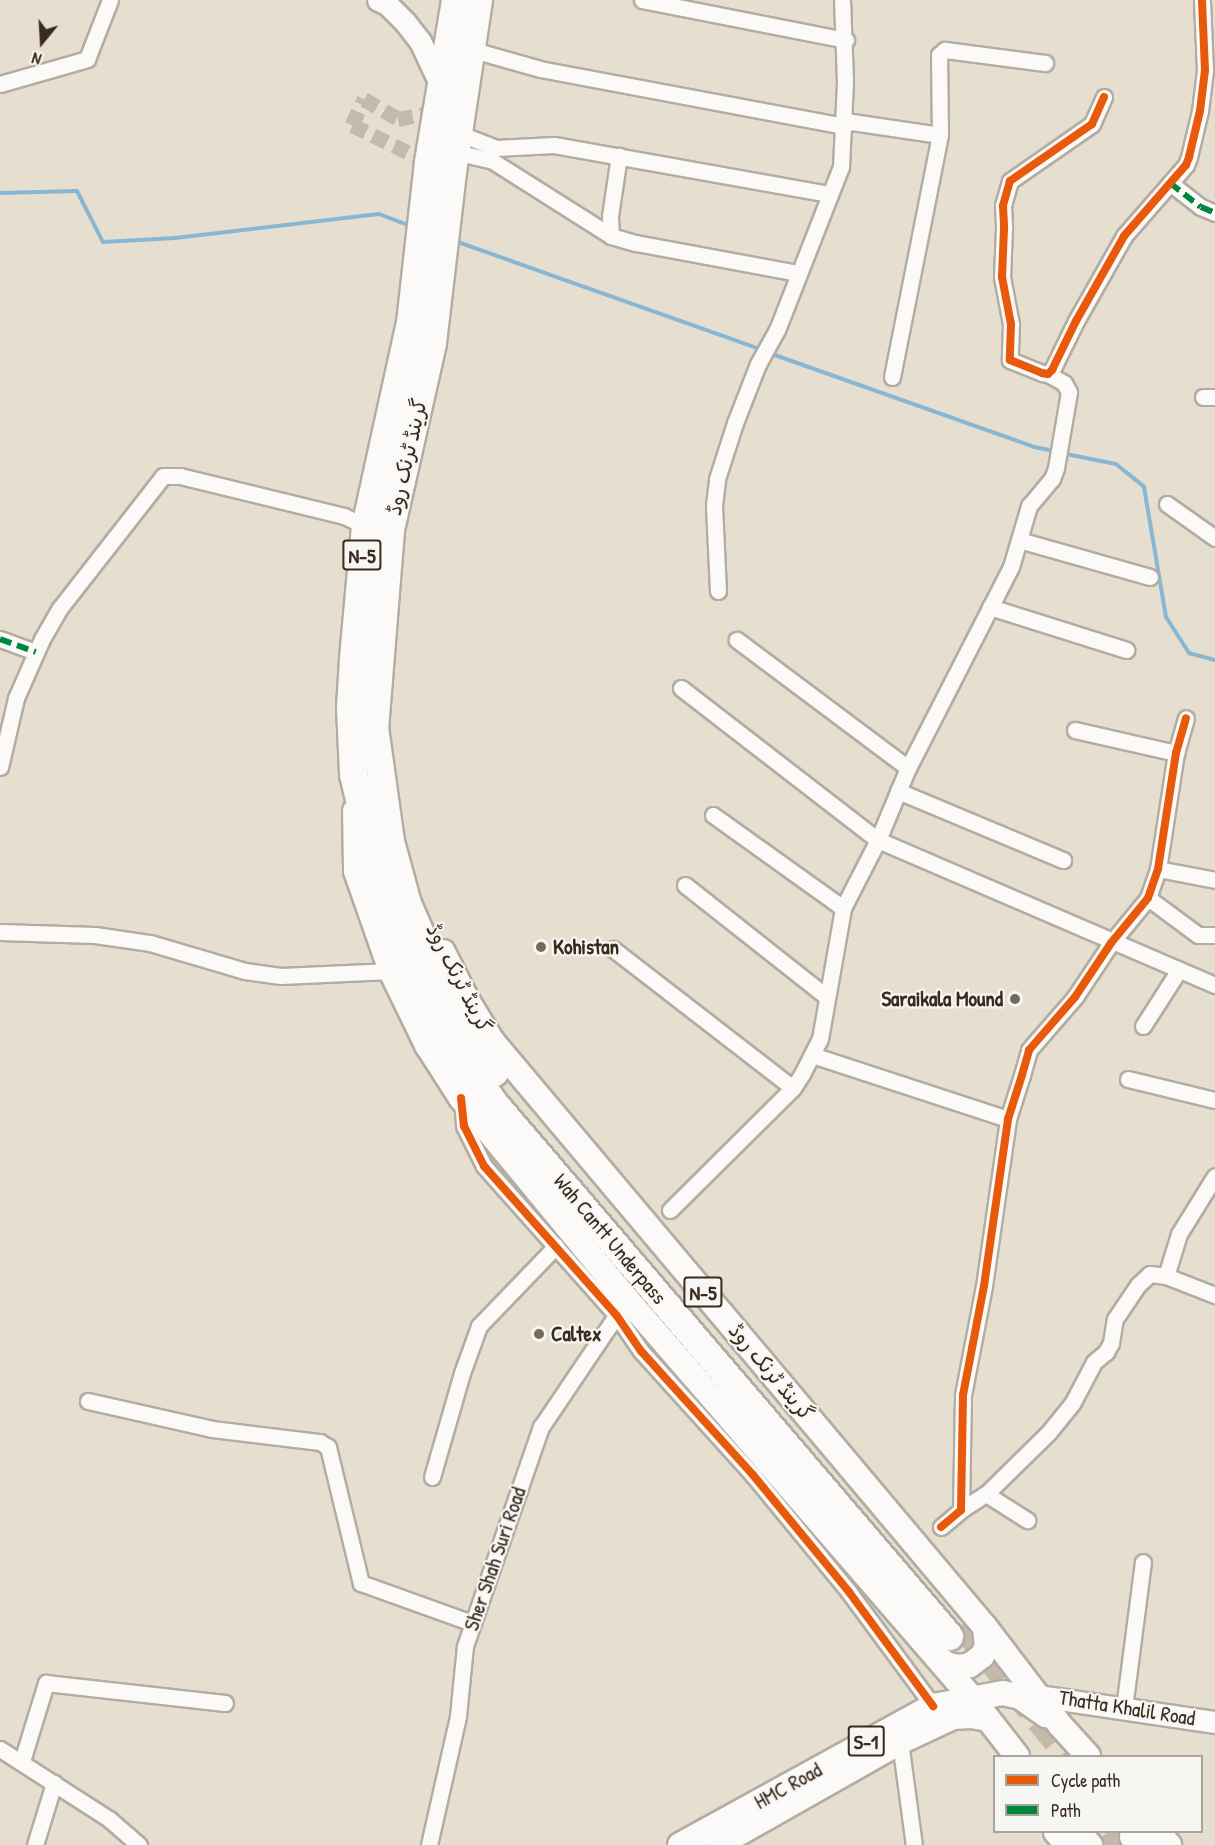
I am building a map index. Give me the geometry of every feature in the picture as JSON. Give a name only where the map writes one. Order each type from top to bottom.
[{"type":"highway","name":"گرینڈ ٹرنک روڈ","points":[[448,157],[441,86],[455,0]]},
{"type":"highway","name":"گرینڈ ٹرنک روڈ","points":[[355,791],[350,707],[377,528],[423,322],[448,157],[473,50],[478,0]]},
{"type":"highway","name":"گرینڈ ٹرنک روڈ","points":[[377,528],[374,728],[382,790]]},
{"type":"highway","name":"Wah Cantt Underpass","points":[[382,790],[390,841],[407,903],[435,968],[465,1028],[496,1075],[959,1636]]},
{"type":"highway","name":"Wah Cantt Underpass","points":[[355,791],[382,895],[396,933],[459,1052],[502,1112],[959,1636]]},
{"type":"main road","name":"گرینڈ ٹرنک روڈ","points":[[355,791],[356,871],[391,971],[427,1045],[461,1098],[621,1307],[860,1587],[959,1636],[1029,1696]]},
{"type":"main road","name":"گرینڈ ٹرنک روڈ","points":[[959,1636],[971,1697],[1016,1755]]},
{"type":"main road","name":"HMC Road","points":[[729,1836],[933,1706],[971,1697],[1003,1693],[1029,1696]]},
{"type":"main road","points":[[992,1724],[1000,1709],[1008,1701],[1029,1696],[1060,1725],[1085,1755]]},
{"type":"main road","name":"HMC Road","points":[[680,1845],[729,1836],[900,1742],[953,1717],[970,1716],[992,1724]]},
{"type":"main road","points":[[1057,1833],[1068,1845]]},
{"type":"main road","points":[[1079,1833],[1090,1845]]},
{"type":"main road","points":[[1144,1837],[1169,1845]]},
{"type":"street","points":[[0,84],[87,59],[110,0]]},
{"type":"street","points":[[642,0],[846,40]]},
{"type":"street","points":[[718,591],[714,505],[717,479],[735,423],[758,364],[777,330],[841,167],[845,124],[846,40],[842,0]]},
{"type":"street","points":[[1048,374],[1124,236],[1170,183],[1189,156],[1200,111],[1205,70],[1202,0]]},
{"type":"street","points":[[388,2],[420,41],[441,86]]},
{"type":"street","points":[[473,50],[540,69],[845,124],[940,135]]},
{"type":"street","points":[[892,377],[940,135],[939,55],[945,50],[1046,63]]},
{"type":"street","points":[[670,1210],[793,1088],[812,1055],[820,1039],[843,908],[878,840],[908,768],[1011,567],[1029,506],[1052,479],[1069,405],[1069,392],[1064,383],[1048,374],[1010,360],[1011,324],[1002,278],[1005,228],[1003,206],[1010,181],[1092,124],[1104,97]]},
{"type":"street","points":[[448,157],[496,148],[554,145],[830,194]]},
{"type":"street","points":[[611,236],[610,216],[619,156]]},
{"type":"street","points":[[448,157],[491,160],[611,236],[636,243],[798,273]]},
{"type":"street","points":[[1170,183],[1201,207],[1215,213]]},
{"type":"street","points":[[0,767],[16,698],[36,652],[60,608],[163,476],[180,476],[344,516],[377,528]]},
{"type":"street","points":[[1167,504],[1215,538]]},
{"type":"street","points":[[1019,540],[1150,577]]},
{"type":"street","points":[[990,607],[1126,650]]},
{"type":"street","points":[[0,639],[36,652]]},
{"type":"street","points":[[737,640],[908,768]]},
{"type":"street","points":[[681,688],[878,840],[1030,904],[1111,943],[1215,985]]},
{"type":"street","points":[[962,1510],[963,1395],[984,1286],[1008,1119],[1029,1050],[1075,998],[1111,943],[1148,898],[1158,869],[1176,753],[1186,718]]},
{"type":"street","points":[[1075,730],[1176,753]]},
{"type":"street","points":[[898,791],[1064,860]]},
{"type":"street","points":[[713,815],[843,908]]},
{"type":"street","points":[[1158,869],[1215,880]]},
{"type":"street","points":[[685,885],[827,997]]},
{"type":"street","points":[[1148,898],[1198,935],[1215,934]]},
{"type":"street","points":[[0,932],[94,935],[150,943],[245,971],[281,976],[391,971]]},
{"type":"street","points":[[613,950],[793,1088]]},
{"type":"street","points":[[1143,1026],[1179,970]]},
{"type":"street","points":[[812,1055],[1008,1119]]},
{"type":"street","points":[[1128,1079],[1215,1101]]},
{"type":"street","points":[[461,1098],[464,1126],[484,1166],[556,1246],[621,1307]]},
{"type":"street","points":[[1166,1276],[1179,1234],[1215,1176]]},
{"type":"street","points":[[432,1477],[462,1373],[479,1326],[556,1246]]},
{"type":"street","points":[[941,1527],[986,1494],[1049,1432],[1073,1402],[1094,1362],[1111,1343],[1115,1319],[1138,1285],[1150,1274],[1166,1276],[1215,1295]]},
{"type":"street","name":"Sher Shah Suri Road","points":[[429,1845],[458,1716],[465,1646],[541,1427],[621,1307]]},
{"type":"street","points":[[88,1401],[212,1429],[320,1442],[328,1447],[361,1583],[472,1623]]},
{"type":"street","points":[[986,1494],[1027,1520]]},
{"type":"street","points":[[1124,1708],[1143,1562]]},
{"type":"street","points":[[860,1587],[933,1706]]},
{"type":"street","points":[[22,1761],[46,1683],[225,1703]]},
{"type":"street","name":"Thatta Khalil Road","points":[[1029,1696],[1215,1722]]},
{"type":"street","points":[[900,1742],[914,1845]]},
{"type":"street","points":[[0,1749],[22,1761],[109,1820],[139,1845]]},
{"type":"street","points":[[35,1845],[54,1783]]},
{"type":"waterway","points":[[0,193],[77,191],[103,242],[175,238],[379,214],[411,226]]},
{"type":"waterway","points":[[455,241],[762,350]]},
{"type":"waterway","points":[[769,353],[1034,447],[1054,451]]},
{"type":"waterway","points":[[1061,453],[1116,464],[1144,487],[1166,617],[1189,653],[1215,660]]},
{"type":"tunnel","points":[[428,162],[352,125],[364,99],[398,119],[435,112]]},
{"type":"tunnel","points":[[962,1624],[1068,1755]]},
{"type":"tunnel","points":[[1108,1833],[1118,1845]]},
{"type":"marked path","points":[[1170,183],[1201,207],[1215,213]]},
{"type":"marked path","points":[[0,639],[36,652]]},
{"type":"cycle path","points":[[1104,97],[1092,124],[1010,181],[1003,206],[1002,277],[1011,324],[1010,360],[1042,373],[1048,374],[1052,370],[1076,321],[1124,236],[1186,165],[1200,111],[1205,70],[1202,0]]},
{"type":"cycle path","points":[[941,1527],[961,1510],[963,1395],[984,1286],[1008,1119],[1029,1050],[1075,997],[1111,943],[1148,898],[1158,869],[1176,753],[1186,718]]},
{"type":"cycle path","points":[[461,1098],[464,1126],[484,1166],[617,1316],[641,1351],[753,1475],[849,1592],[933,1706]]},
{"type":"place","name":"Kohistan","points":[[541,947]]},
{"type":"place","name":"Saraikala Mound","points":[[1015,999]]},
{"type":"place","name":"Caltex","points":[[539,1334]]}]
